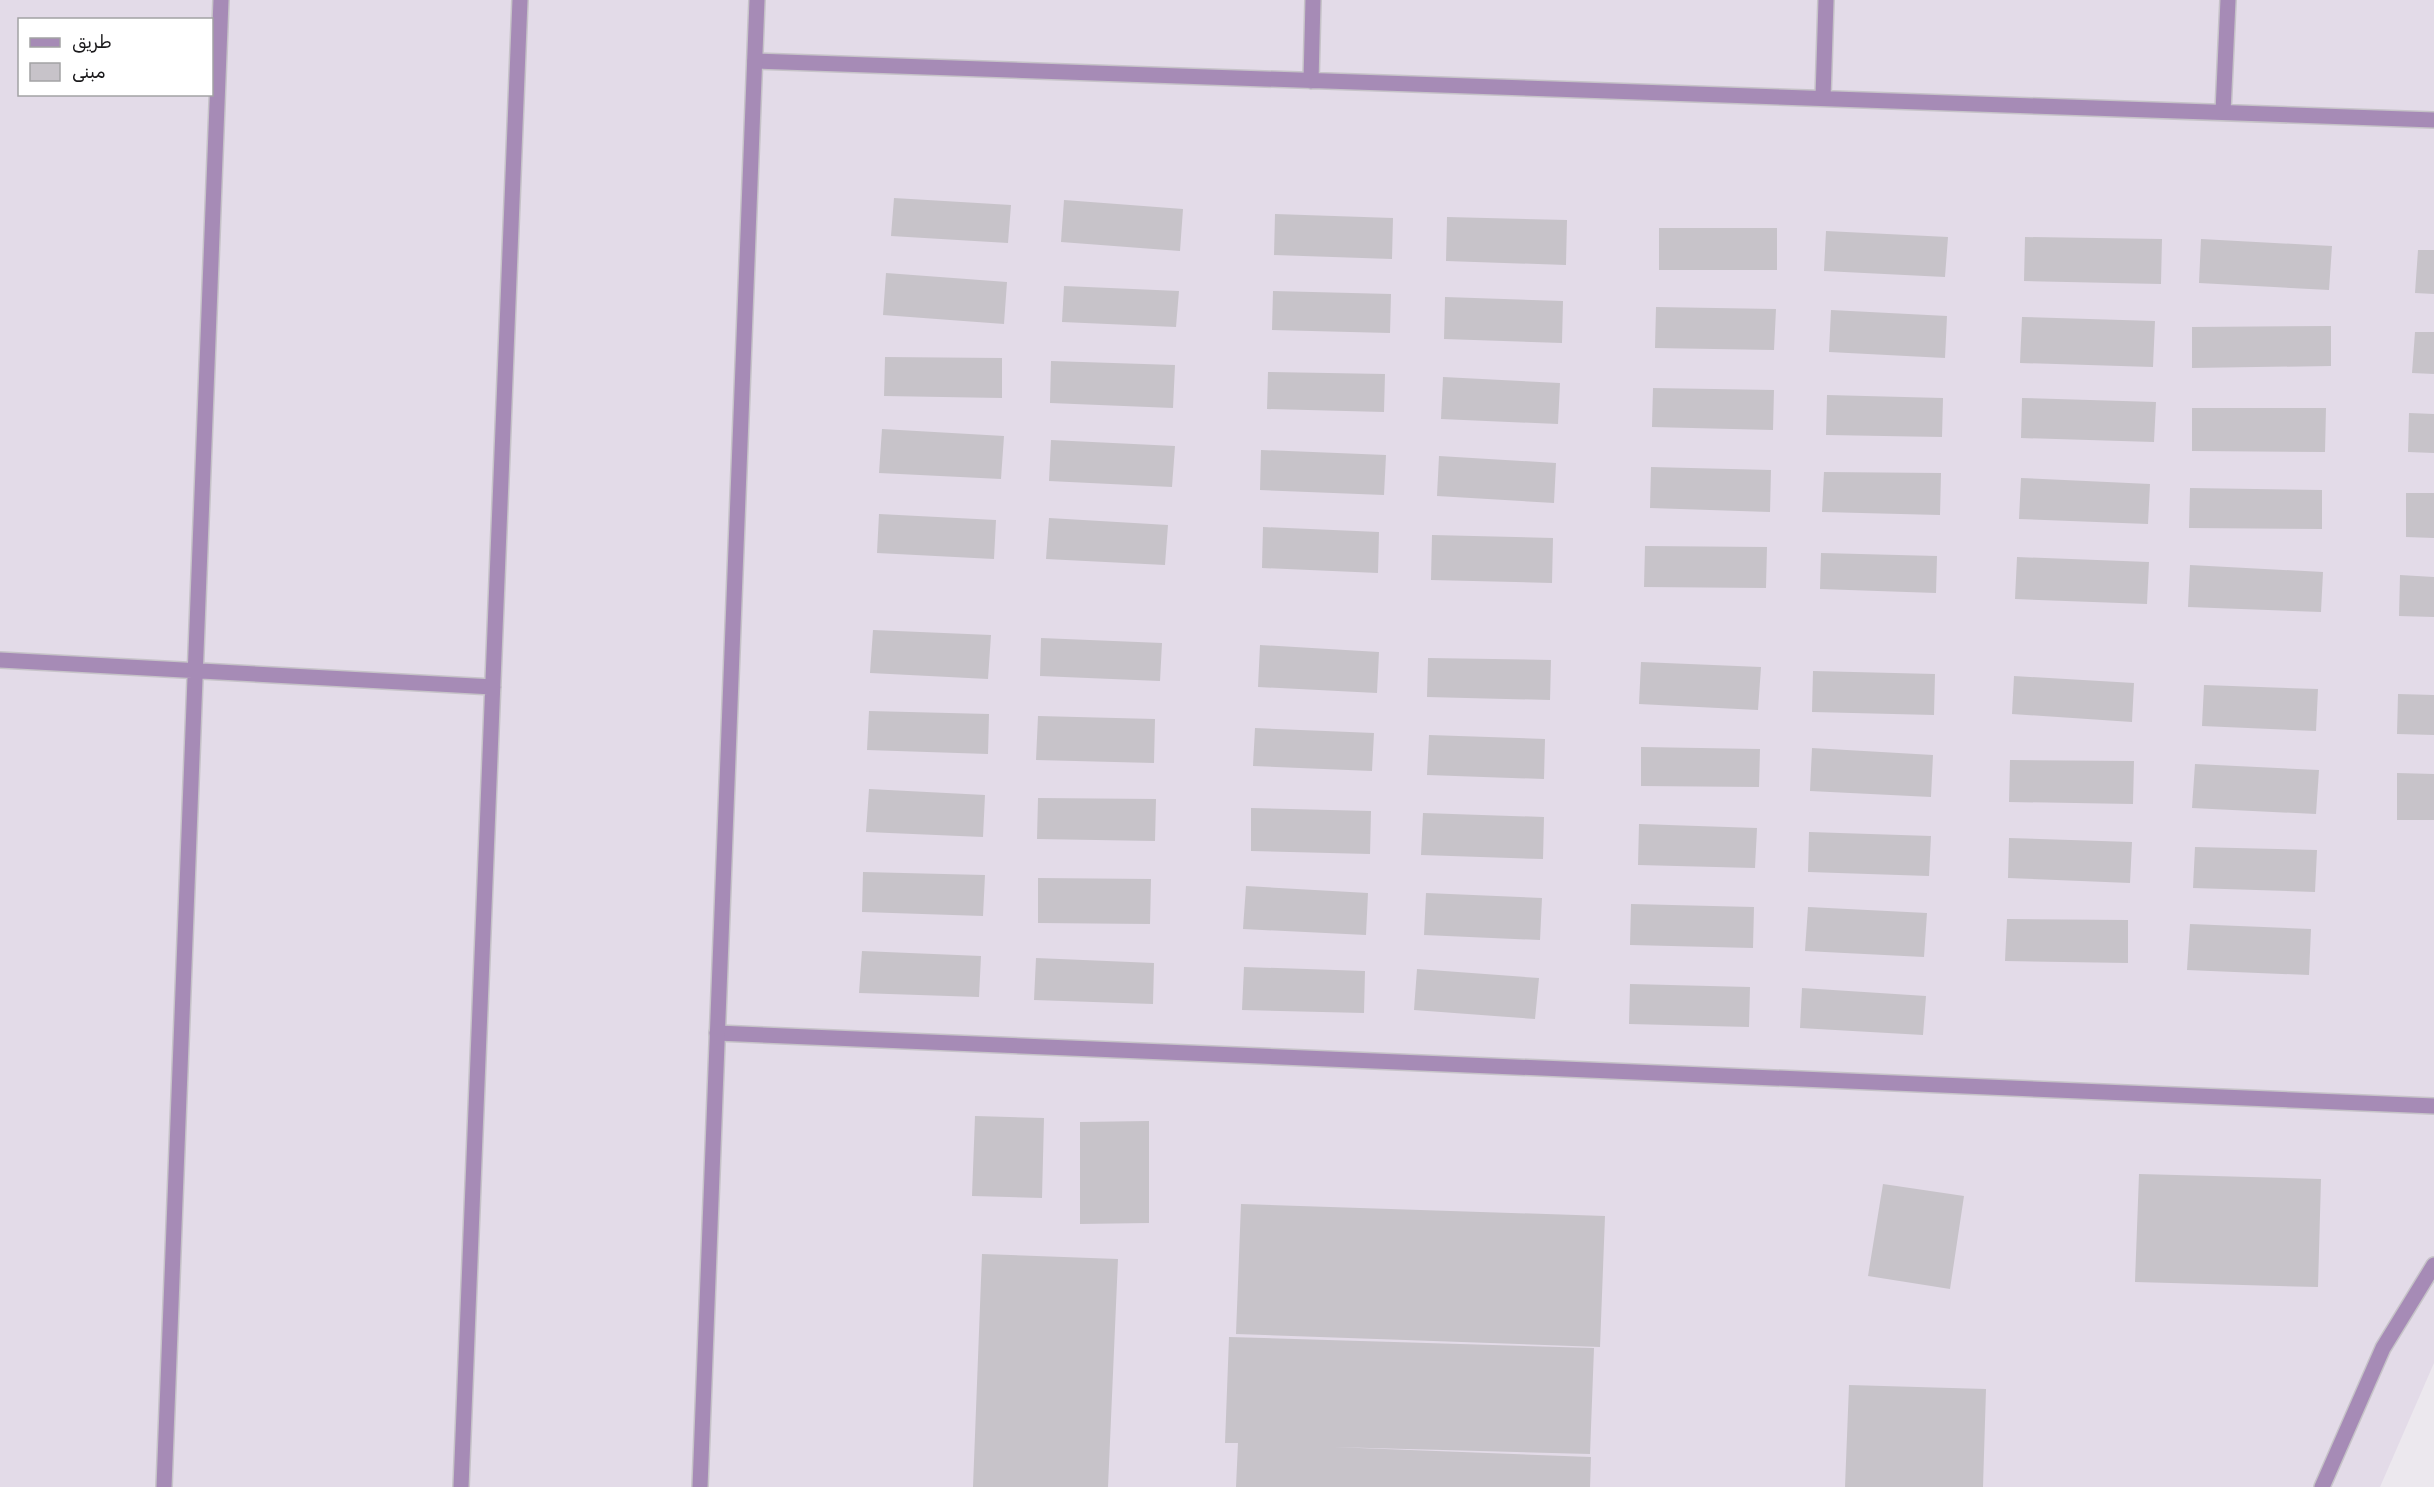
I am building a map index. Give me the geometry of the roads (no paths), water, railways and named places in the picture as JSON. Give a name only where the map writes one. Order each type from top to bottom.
[{"type":"street","points":[[164,1487],[220,0]]},
{"type":"street","points":[[461,1487],[520,0]]},
{"type":"street","points":[[700,1487],[757,0]]},
{"type":"street","points":[[1311,81],[1313,0]]},
{"type":"street","points":[[1823,98],[1827,0]]},
{"type":"street","points":[[2223,112],[2228,0]]},
{"type":"street","points":[[755,62],[2434,120]]},
{"type":"street","points":[[0,660],[493,687]]},
{"type":"street","points":[[717,1033],[2434,1106]]},
{"type":"street","points":[[2322,1487],[2383,1348],[2434,1265]]}]
